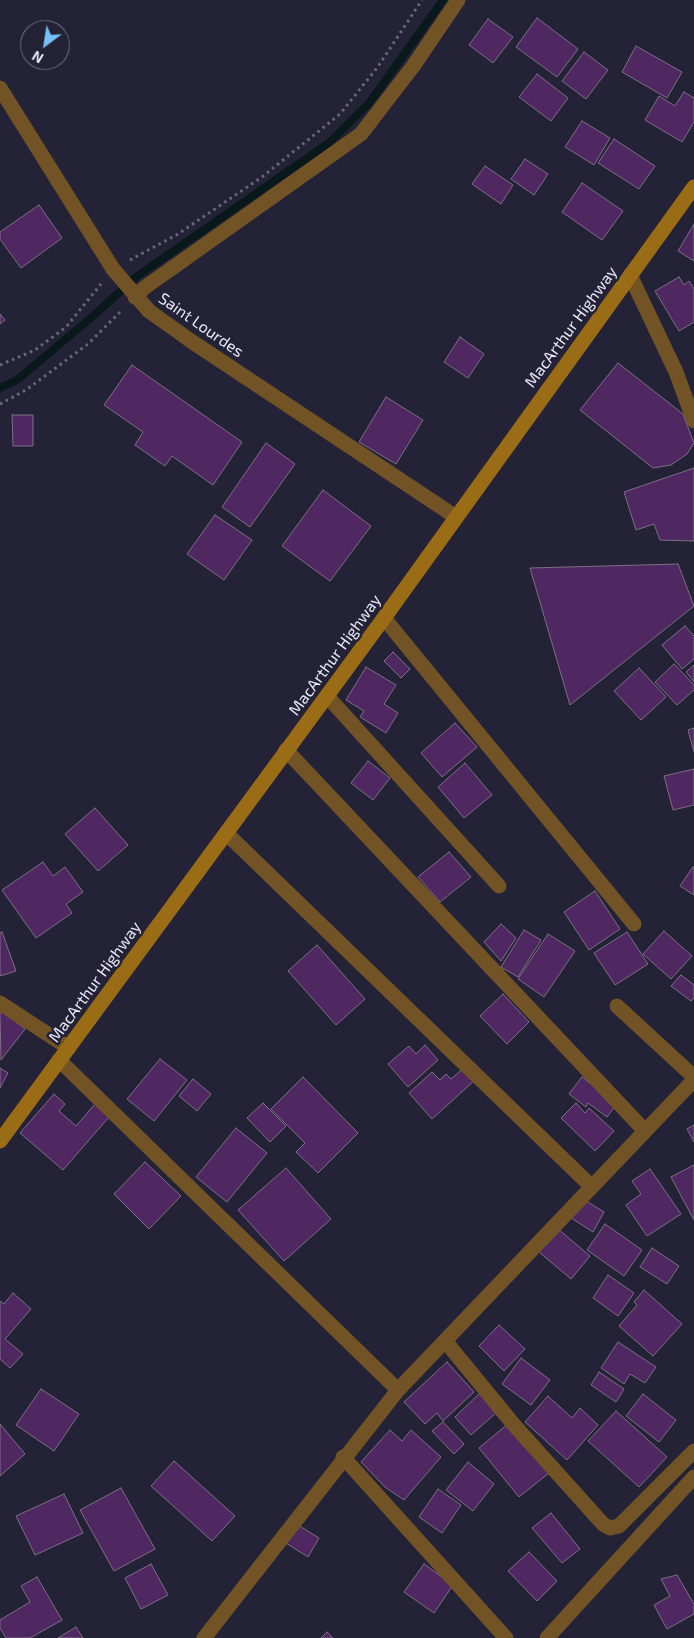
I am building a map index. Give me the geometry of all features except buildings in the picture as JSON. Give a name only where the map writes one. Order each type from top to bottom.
[{"type":"main road","name":"MacArthur Highway","points":[[0,1141],[384,618],[694,187]]},
{"type":"street","points":[[134,295],[361,134],[414,65],[458,0]]},
{"type":"street","name":"Saint Lourdes","points":[[0,88],[115,272],[150,311],[191,341],[456,517]]},
{"type":"street","points":[[630,275],[676,372],[694,421]]},
{"type":"street","points":[[384,618],[634,924]]},
{"type":"street","points":[[327,696],[499,886]]},
{"type":"street","points":[[286,750],[645,1131]]},
{"type":"street","points":[[226,833],[592,1187]]},
{"type":"street","points":[[0,1004],[69,1048]]},
{"type":"street","points":[[204,1638],[343,1457],[398,1390],[446,1342],[694,1078],[617,1006]]},
{"type":"street","points":[[59,1060],[398,1390]]},
{"type":"street","points":[[446,1342],[514,1425],[603,1524],[610,1528],[619,1526],[694,1451]]},
{"type":"street","points":[[343,1457],[506,1638]]},
{"type":"street","points":[[547,1638],[694,1477]]},
{"type":"path","points":[[0,365],[36,350],[66,327],[115,272],[178,234],[262,177],[340,114],[377,68],[422,0]]},
{"type":"path","points":[[0,404],[26,390],[88,344],[134,295]]},
{"type":"waterway","points":[[0,388],[17,380],[136,277],[330,142],[370,102],[443,0]]}]
